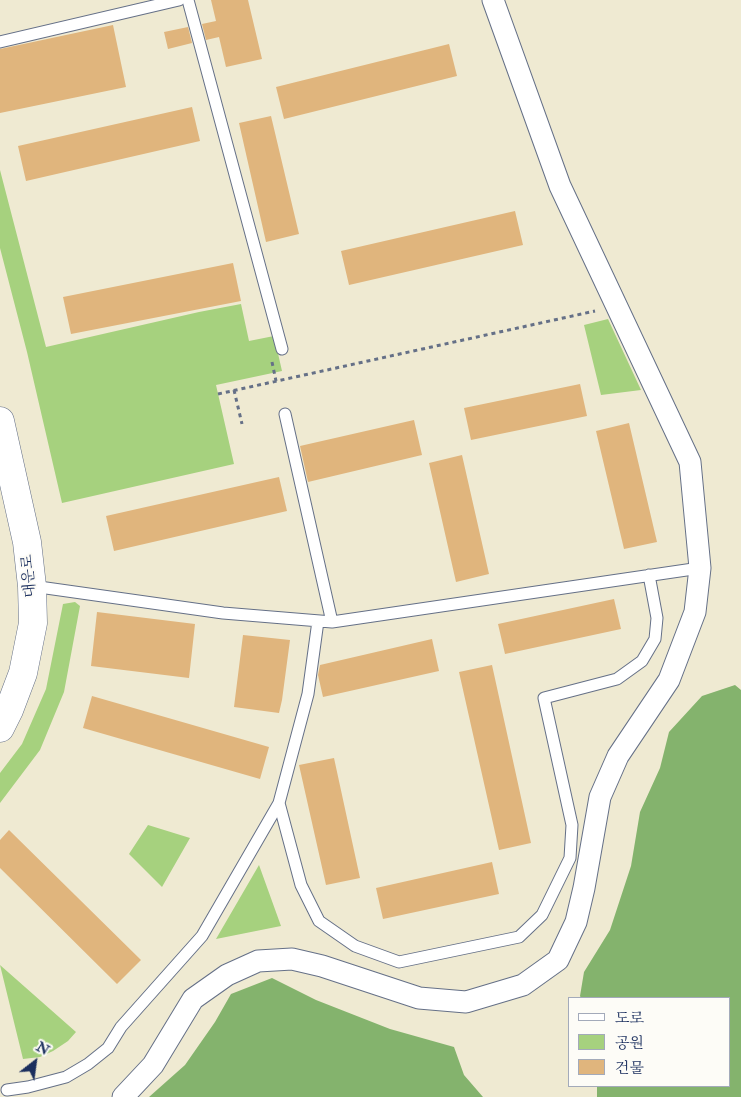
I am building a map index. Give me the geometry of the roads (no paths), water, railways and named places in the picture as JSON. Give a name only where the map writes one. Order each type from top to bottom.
[{"type":"street","points":[[123,1097],[153,1065],[193,999],[226,975],[258,961],[292,959],[322,966],[420,998],[466,1002],[523,984],[558,960],[576,922],[600,797],[618,756],[669,680],[695,612],[700,568],[690,462],[560,186],[493,0]]},
{"type":"street","name":"대운로","points":[[0,421],[27,542],[32,586],[33,623],[23,673],[0,728]]},
{"type":"lane","points":[[0,42],[179,0]]},
{"type":"lane","points":[[188,0],[282,349]]},
{"type":"lane","points":[[285,414],[332,622]]},
{"type":"lane","points":[[32,586],[223,612],[332,622],[700,568]]},
{"type":"lane","points":[[279,803],[302,885],[319,921],[356,946],[399,962],[520,937],[542,915],[570,858],[572,825],[544,698],[617,679],[642,661],[655,639],[657,618],[649,576]]},
{"type":"lane","points":[[7,1090],[28,1087],[66,1077],[88,1064],[108,1048],[121,1027],[202,936],[279,803],[308,694],[318,621]]}]
